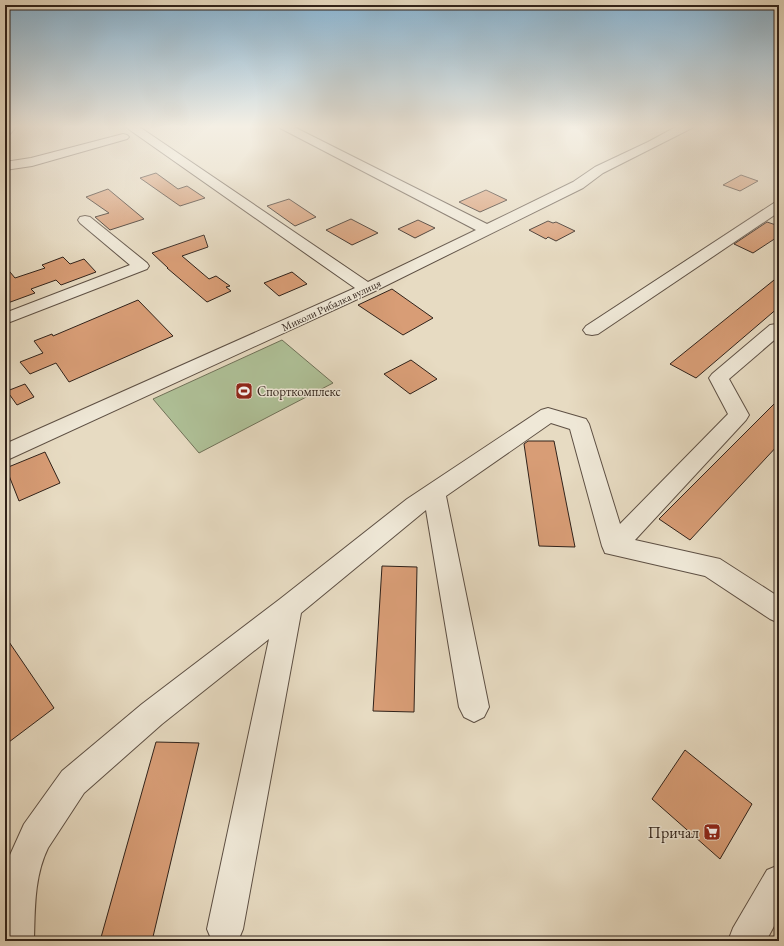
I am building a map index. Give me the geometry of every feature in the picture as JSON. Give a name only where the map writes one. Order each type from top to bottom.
[{"type":"street","points":[[195,170],[367,289]]},
{"type":"street","points":[[371,170],[488,230]]},
{"type":"street","name":"Миколи Рибалка вулиця","points":[[5,453],[367,289],[578,186],[599,170]]},
{"type":"street","points":[[592,330],[779,206]]},
{"type":"street","points":[[5,319],[141,266],[86,220]]},
{"type":"street","points":[[614,546],[739,415],[719,378],[778,328]]},
{"type":"street","points":[[16,941],[18,893],[27,855],[36,836],[73,782],[152,714],[289,607],[415,505],[548,414],[578,424],[614,546]]},
{"type":"street","points":[[434,492],[474,707]]},
{"type":"street","points":[[614,546],[711,567],[779,611]]},
{"type":"street","points":[[225,929],[289,607]]},
{"type":"street","points":[[746,941],[779,882]]},
{"type":"green space","name":"Спорткомплекс","points":[[282,340],[333,383],[199,453],[153,399]]},
{"type":"building","points":[[156,173],[178,189],[187,186],[205,198],[180,206],[140,178]]},
{"type":"building","points":[[741,175],[758,181],[740,191],[723,185]]},
{"type":"building","points":[[108,189],[144,219],[110,230],[95,217],[109,213],[86,197]]},
{"type":"building","points":[[486,190],[507,200],[480,212],[459,202]]},
{"type":"building","points":[[289,199],[316,217],[295,226],[267,206]]},
{"type":"building","points":[[351,219],[378,233],[352,245],[326,230]]},
{"type":"building","points":[[418,220],[435,228],[415,238],[398,229]]},
{"type":"building","points":[[548,221],[553,223],[556,222],[575,231],[556,241],[548,237],[546,239],[529,230]]},
{"type":"building","points":[[767,222],[779,226],[779,236],[753,253],[734,244]]},
{"type":"building","points":[[204,235],[208,247],[182,256],[209,279],[216,276],[230,286],[226,287],[231,291],[207,302],[167,268],[152,253]]},
{"type":"building","points":[[63,257],[70,264],[84,259],[96,272],[61,285],[56,280],[31,289],[35,293],[5,304],[5,266],[15,278],[45,268],[42,265]]},
{"type":"building","points":[[292,272],[307,284],[279,296],[264,283]]},
{"type":"building","points":[[779,276],[779,307],[696,378],[670,364]]},
{"type":"building","points":[[392,289],[433,318],[403,335],[358,305]]},
{"type":"building","points":[[138,300],[173,336],[69,382],[56,363],[30,374],[20,362],[43,353],[34,341],[52,334],[53,336]]},
{"type":"building","points":[[411,360],[437,379],[410,394],[384,374]]},
{"type":"building","points":[[25,384],[34,397],[17,405],[7,391]]},
{"type":"building","points":[[779,399],[779,444],[690,540],[659,519]]},
{"type":"building","points":[[528,441],[554,441],[575,547],[539,546],[524,444]]},
{"type":"building","points":[[45,452],[60,483],[19,501],[6,468]]},
{"type":"building","points":[[382,566],[417,567],[414,712],[373,711]]},
{"type":"building","points":[[5,636],[54,708],[5,745]]},
{"type":"building","points":[[156,742],[199,743],[152,941],[100,941]]},
{"type":"building","name":"Причал","points":[[685,750],[752,804],[720,859],[652,799]]},
{"type":"place","name":"Спорткомплекс","points":[[244,391]]},
{"type":"place","name":"Причал","points":[[712,832]]}]
